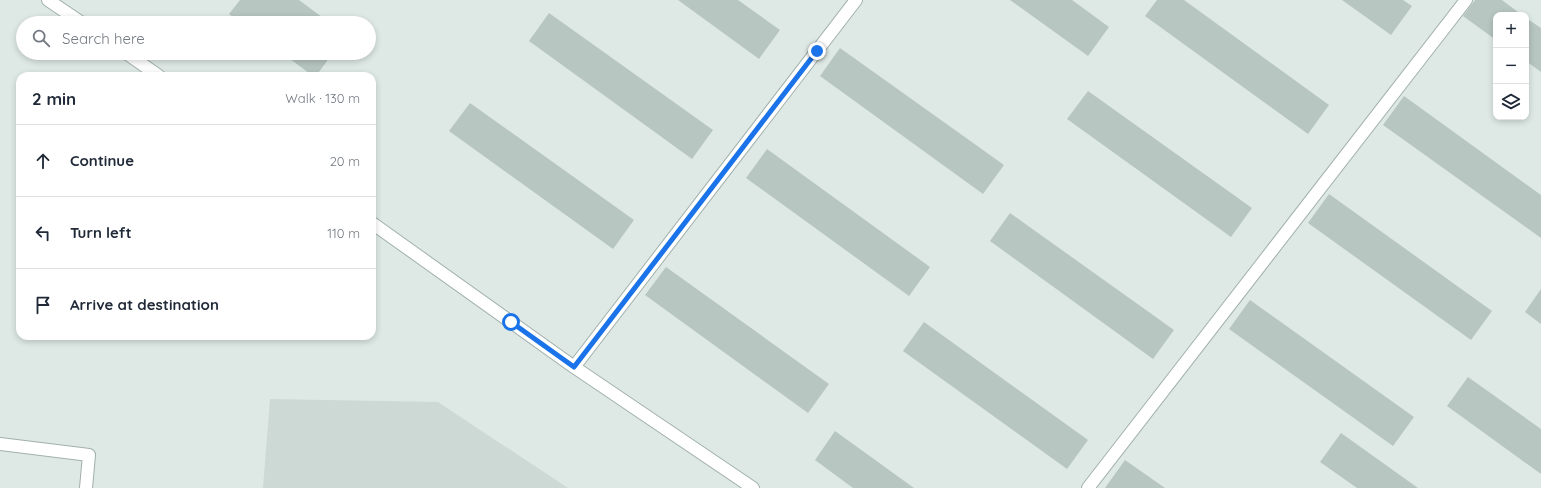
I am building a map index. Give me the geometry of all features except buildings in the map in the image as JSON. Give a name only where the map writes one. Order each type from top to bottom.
[{"type":"street","points":[[48,0],[72,16]]},
{"type":"street","points":[[574,367],[856,0]]},
{"type":"street","points":[[1088,488],[1466,0]]},
{"type":"street","points":[[136,60],[153,72]]},
{"type":"street","points":[[376,226],[574,367],[753,488]]},
{"type":"street","points":[[0,444],[89,455],[86,488]]},
{"type":"shaded area","points":[[270,399],[438,402],[568,488],[263,488]]},
{"type":"route","points":[[511,322],[574,367],[817,51]]}]
